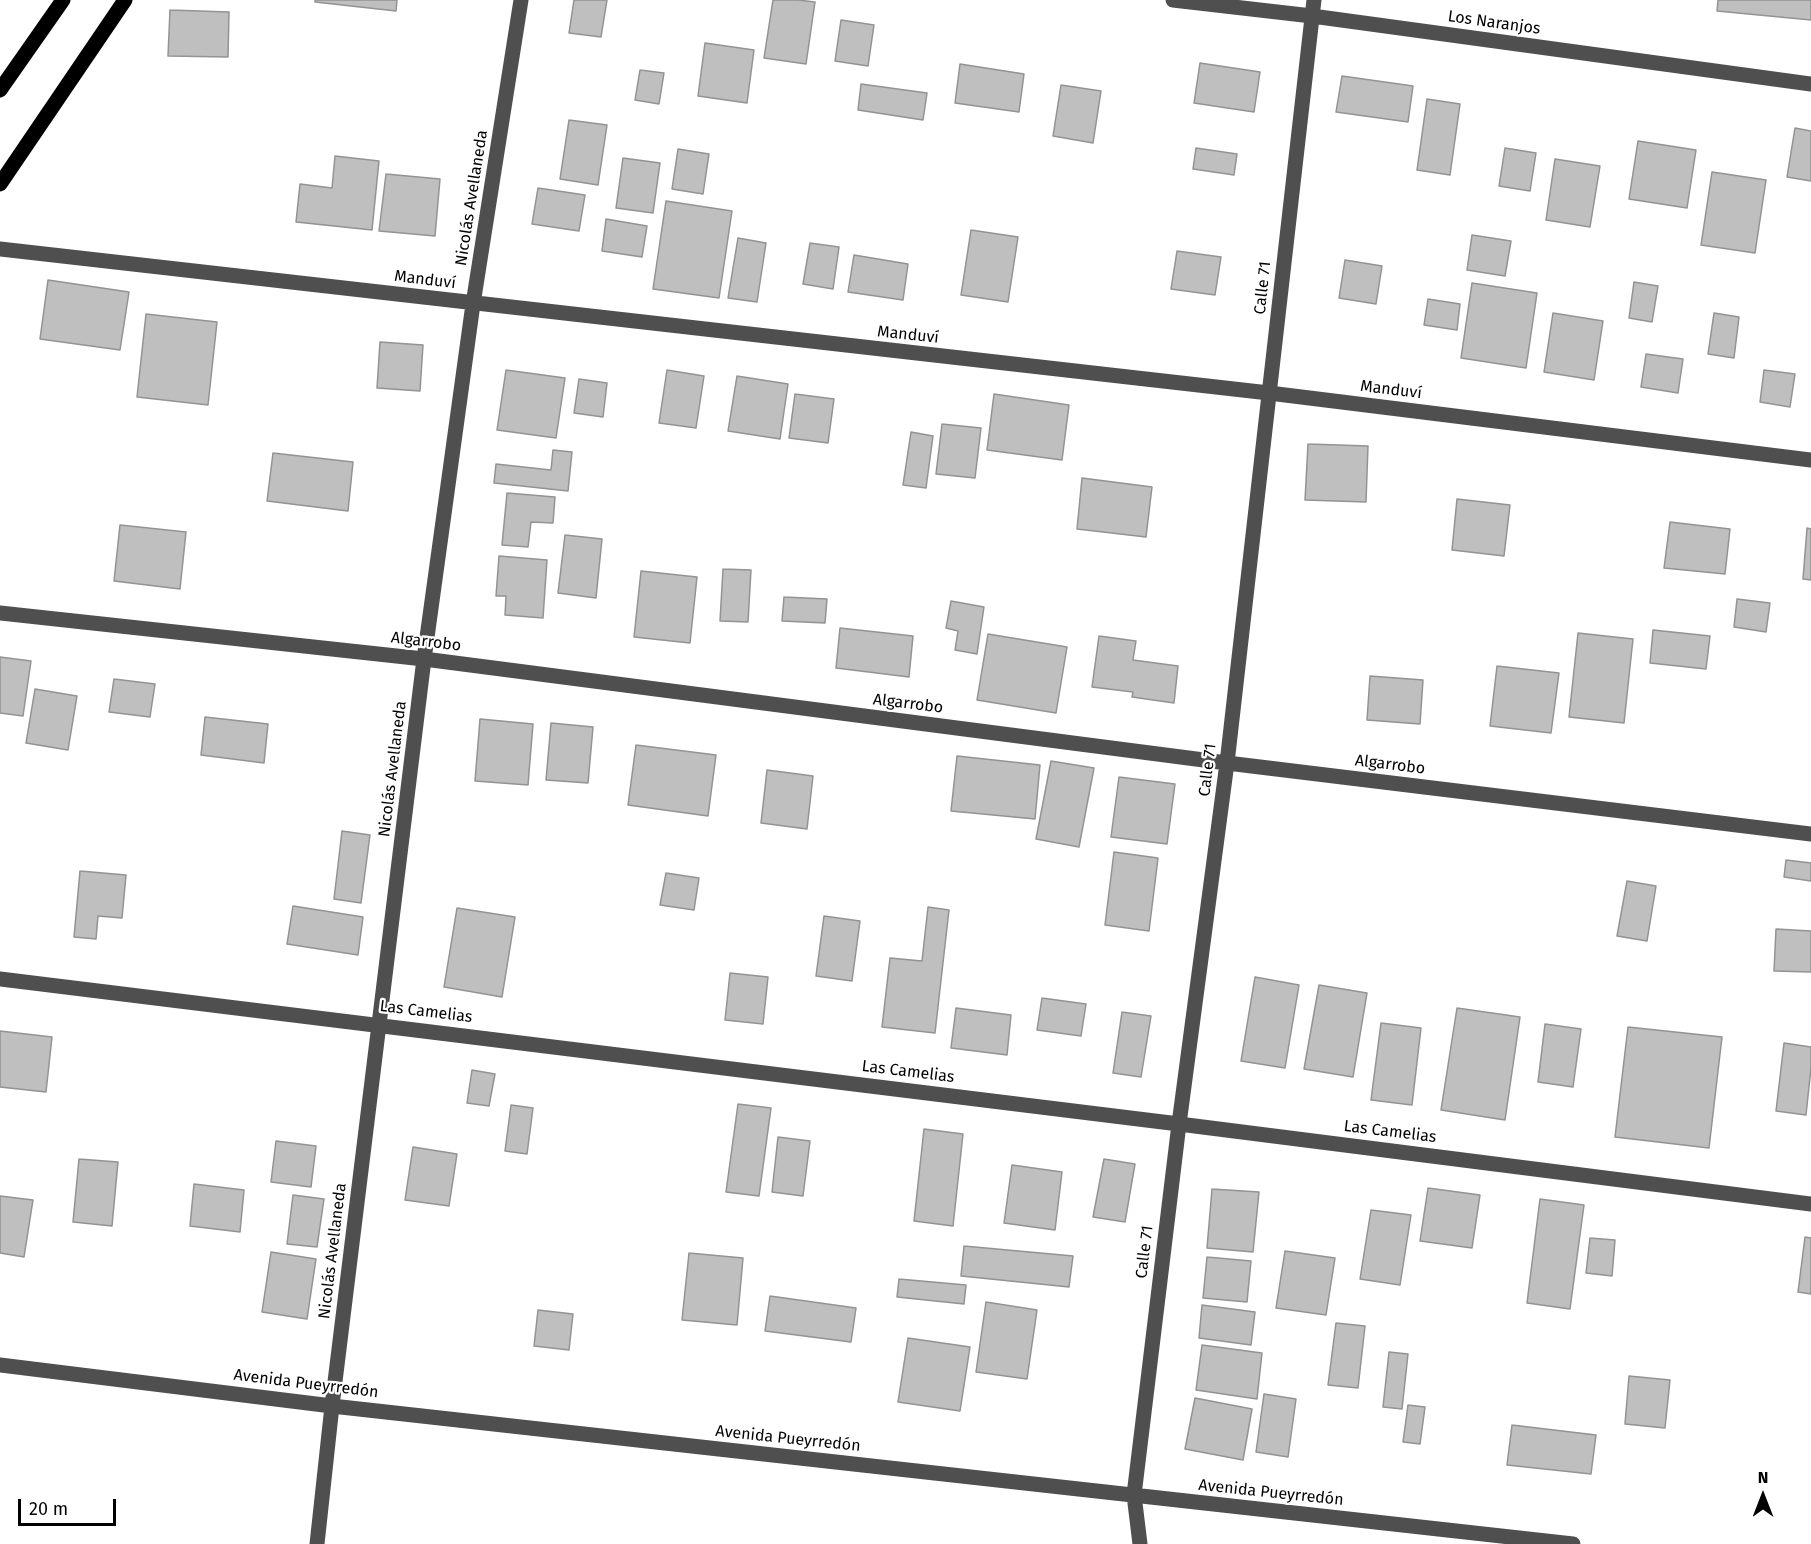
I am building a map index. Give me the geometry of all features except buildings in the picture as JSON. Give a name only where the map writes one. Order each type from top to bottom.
[{"type":"main road","points":[[0,90],[63,0]]},
{"type":"main road","points":[[0,184],[125,0]]},
{"type":"street","name":"Nicolás Avellaneda","points":[[317,1544],[424,659],[473,304],[522,0]]},
{"type":"street","name":"Los Naranjos","points":[[1173,0],[1312,16],[1811,84]]},
{"type":"street","name":"Calle 71","points":[[1140,1544],[1134,1495],[1179,1124],[1227,764],[1314,0]]},
{"type":"street","name":"Manduví","points":[[0,249],[1269,393],[1811,460]]},
{"type":"street","name":"Algarrobo","points":[[0,613],[424,659],[1227,764],[1811,834]]},
{"type":"street","name":"Las Camelias","points":[[0,979],[379,1024],[1811,1204]]},
{"type":"street","name":"Avenida Pueyrredón","points":[[0,1365],[332,1406],[1573,1544]]}]
